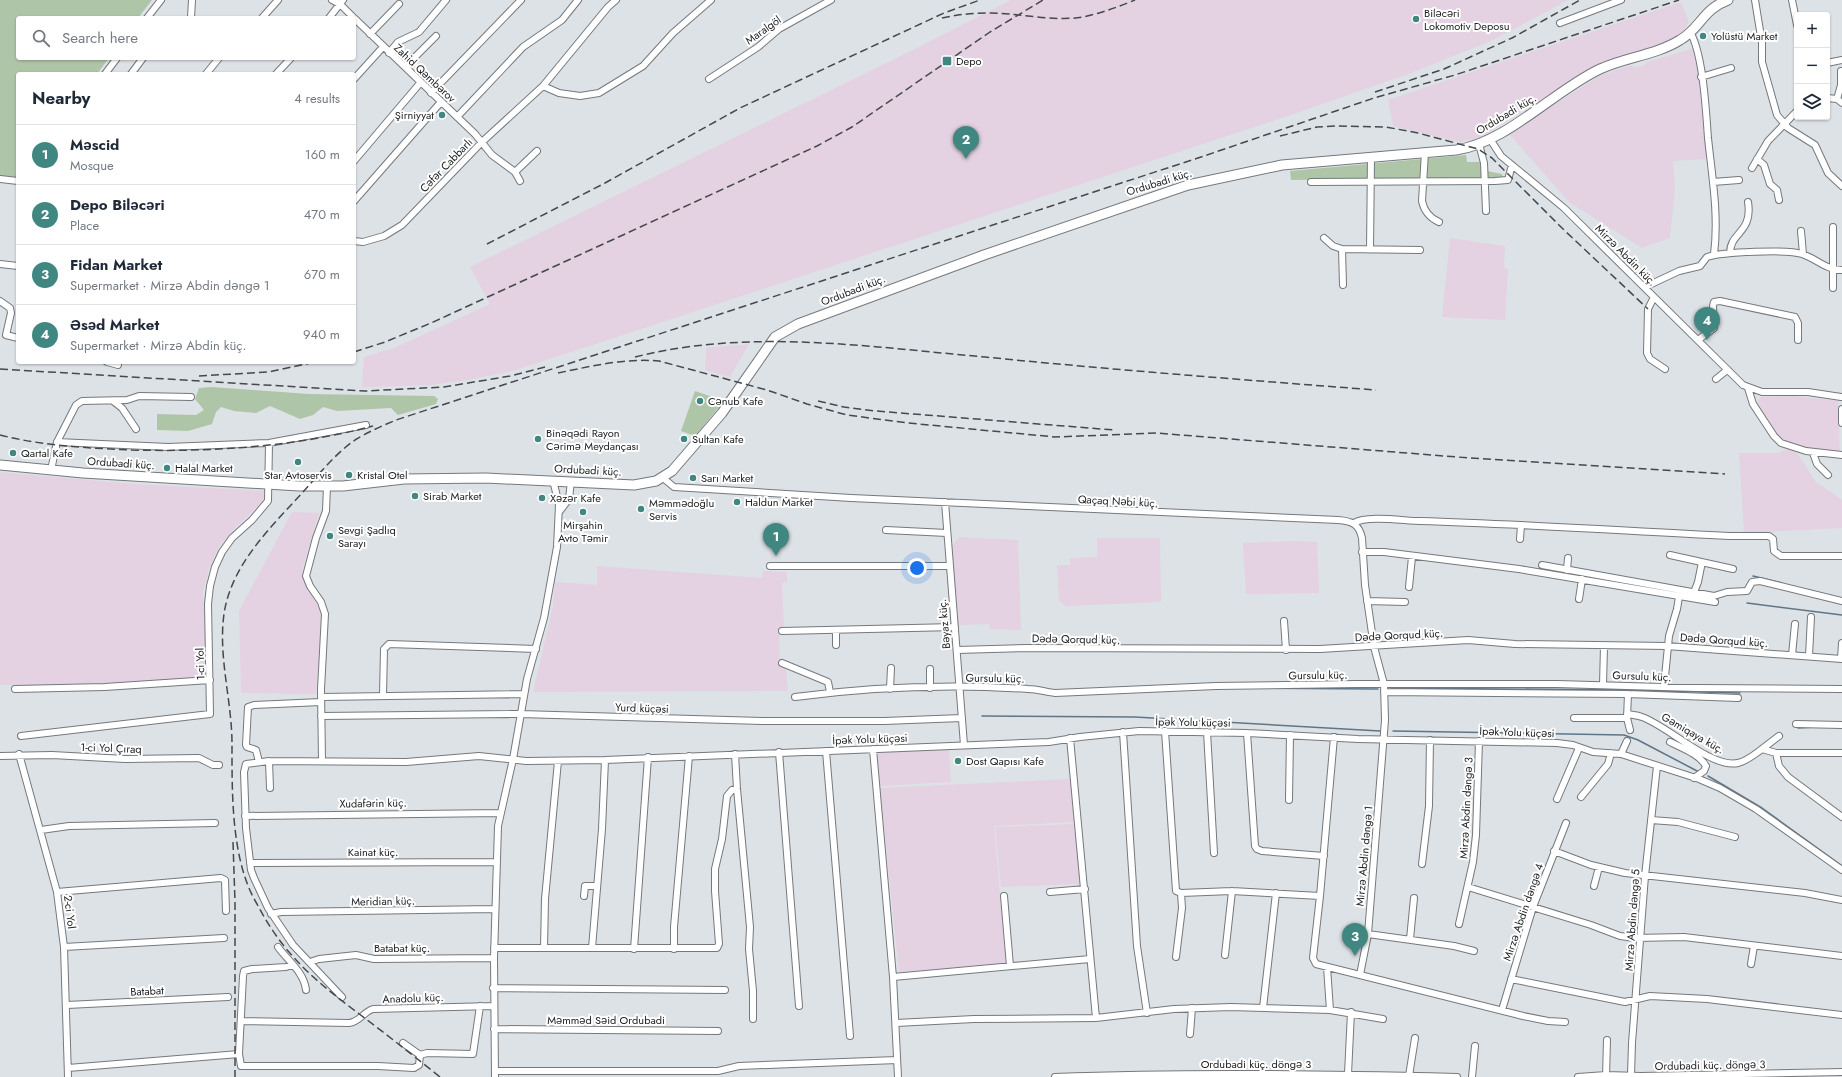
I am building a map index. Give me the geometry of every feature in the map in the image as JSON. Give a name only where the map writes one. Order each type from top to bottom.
[{"type":"main road","name":"Ordubadi küç.","points":[[0,465],[51,470],[270,485],[327,486],[424,479],[486,478],[634,485],[650,483],[663,478],[684,460],[722,413],[775,337],[798,324],[915,279],[1175,189],[1282,165],[1463,149],[1479,144],[1490,139],[1600,69],[1669,46],[1681,40],[1707,12],[1728,0]]},
{"type":"street","points":[[149,16],[161,0]]},
{"type":"street","points":[[191,16],[192,0]]},
{"type":"street","points":[[264,16],[278,0]]},
{"type":"street","name":"Zahid Qəmbərov","points":[[332,0],[342,3],[352,16]]},
{"type":"street","points":[[389,53],[398,42],[419,32],[446,0]]},
{"type":"street","points":[[431,92],[521,0]]},
{"type":"street","points":[[457,117],[523,47],[562,20],[578,0]]},
{"type":"street","name":"Cəfər Cabbarlı","points":[[356,241],[363,242],[384,236],[402,225],[482,142],[543,86],[603,13],[616,0]]},
{"type":"street","points":[[543,86],[559,93],[580,96],[598,93],[642,66],[673,33],[711,0]]},
{"type":"street","name":"Maralgöl","points":[[709,79],[758,47],[779,29],[831,0]]},
{"type":"street","points":[[1560,23],[1621,0]]},
{"type":"street","points":[[1755,0],[1762,43],[1762,62],[1774,107],[1779,119],[1784,125],[1815,144],[1829,175],[1842,186]]},
{"type":"street","points":[[1792,0],[1794,12]]},
{"type":"street","points":[[331,16],[342,3]]},
{"type":"street","points":[[370,34],[399,4]]},
{"type":"street","name":"Zahid Qəmbərov","points":[[356,20],[457,117],[496,158],[515,172]]},
{"type":"street","points":[[1690,32],[1697,50],[1713,182],[1716,222],[1714,254]]},
{"type":"street","points":[[405,67],[436,36]]},
{"type":"street","points":[[356,77],[383,47]]},
{"type":"street","points":[[106,72],[116,60]]},
{"type":"street","points":[[132,72],[142,60]]},
{"type":"street","points":[[208,72],[217,60]]},
{"type":"street","points":[[278,72],[289,60]]},
{"type":"street","points":[[1830,62],[1842,60]]},
{"type":"street","points":[[1701,77],[1731,68]]},
{"type":"street","points":[[1839,101],[1841,71]]},
{"type":"street","points":[[356,159],[421,82]]},
{"type":"street","points":[[356,198],[441,102]]},
{"type":"street","points":[[1752,168],[1768,141],[1794,115]]},
{"type":"street","name":"Mirzə Abdin küç.","points":[[1490,139],[1501,156],[1564,208],[1645,287],[1737,381],[1748,388],[1762,392],[1808,392],[1842,397]]},
{"type":"street","points":[[1479,144],[1484,163],[1486,211]]},
{"type":"street","points":[[520,181],[515,172],[537,151]]},
{"type":"street","points":[[1425,152],[1422,181],[1423,206],[1430,216],[1439,222]]},
{"type":"street","points":[[1370,250],[1371,157]]},
{"type":"street","points":[[1757,159],[1764,165],[1770,184],[1777,190],[1779,200]]},
{"type":"street","points":[[1311,182],[1508,180],[1512,165]]},
{"type":"street","points":[[0,179],[16,181]]},
{"type":"street","points":[[1713,182],[1739,180]]},
{"type":"street","points":[[1730,252],[1732,242],[1744,228],[1750,216],[1748,202]]},
{"type":"street","points":[[1832,228],[1833,288]]},
{"type":"street","points":[[1801,231],[1803,254]]},
{"type":"street","points":[[1324,238],[1333,246],[1342,249],[1420,250]]},
{"type":"street","points":[[1342,249],[1343,285]]},
{"type":"street","points":[[1645,287],[1672,273],[1700,266],[1705,258],[1714,254],[1730,252],[1793,252],[1803,254],[1832,270],[1842,270]]},
{"type":"street","points":[[0,264],[16,266]]},
{"type":"street","points":[[1654,297],[1648,309],[1647,353],[1650,359],[1665,369]]},
{"type":"street","points":[[0,301],[10,308],[11,313],[6,335],[16,338]]},
{"type":"street","points":[[1698,340],[1714,328],[1713,306],[1714,302],[1720,301],[1795,317],[1798,323],[1798,340]]},
{"type":"street","points":[[1716,379],[1726,371]]},
{"type":"street","points":[[1748,388],[1753,404],[1778,440],[1786,446],[1813,453],[1842,455]]},
{"type":"street","points":[[51,470],[57,442],[76,405],[82,401],[127,400],[139,396],[190,397]]},
{"type":"street","points":[[113,401],[122,408],[136,429]]},
{"type":"street","points":[[1842,409],[1842,423]]},
{"type":"street","points":[[57,442],[168,447],[270,443],[366,425]]},
{"type":"street","name":"1-ci Yol","points":[[21,736],[208,715],[211,711],[208,604],[210,586],[215,566],[227,545],[265,506],[269,496],[270,485],[270,443]]},
{"type":"street","points":[[1813,453],[1817,464],[1828,475]]},
{"type":"street","name":"Qaçaq Nəbi küç.","points":[[663,478],[674,487],[843,498],[1338,520],[1354,523],[1358,521],[1370,520],[1521,525],[1729,536],[1769,536],[1772,538],[1774,551],[1781,556],[1842,556]]},
{"type":"street","points":[[553,480],[559,499],[559,512],[551,580],[536,649],[524,694],[513,759],[498,826],[494,910],[495,1074],[718,1071],[739,1066],[897,1060]]},
{"type":"street","points":[[559,512],[569,499],[571,481]]},
{"type":"street","points":[[322,761],[321,700],[325,614],[321,602],[310,586],[306,576],[316,538],[326,511],[327,486]]},
{"type":"street","name":"Bəyaz küç.","points":[[945,502],[949,566],[961,687],[964,744]]},
{"type":"street","points":[[1354,523],[1361,533],[1367,601],[1374,647],[1384,684],[1384,739]]},
{"type":"street","points":[[1520,539],[1521,525]]},
{"type":"street","points":[[886,530],[947,533]]},
{"type":"street","points":[[1362,552],[1384,552],[1519,569],[1679,597],[1692,595],[1714,596],[1727,592],[1744,592],[1748,590],[1752,582],[1760,580],[1842,601]]},
{"type":"street","points":[[1670,554],[1733,569]]},
{"type":"street","points":[[1409,587],[1412,556]]},
{"type":"street","points":[[1567,570],[1568,558]]},
{"type":"street","points":[[1692,595],[1698,582],[1702,562]]},
{"type":"street","points":[[1542,565],[1692,595],[1715,602]]},
{"type":"street","points":[[770,566],[949,566]]},
{"type":"street","points":[[1579,599],[1582,579]]},
{"type":"street","points":[[1664,687],[1667,646],[1679,597]]},
{"type":"street","points":[[1367,601],[1405,602]]},
{"type":"street","points":[[1809,656],[1811,617]]},
{"type":"street","points":[[1284,621],[1286,650]]},
{"type":"street","points":[[1792,655],[1794,624]]},
{"type":"street","points":[[782,632],[955,627]]},
{"type":"street","points":[[836,630],[836,645]]},
{"type":"street","name":"Dədə Qorqud küç.","points":[[957,650],[1020,648],[1286,650],[1374,647],[1468,640],[1514,644],[1667,646],[1842,659]]},
{"type":"street","points":[[1842,643],[1842,659]]},
{"type":"street","points":[[383,695],[384,649],[389,644],[536,649]]},
{"type":"street","points":[[1603,685],[1604,646]]},
{"type":"street","points":[[782,663],[828,682],[830,692]]},
{"type":"street","points":[[890,668],[890,689]]},
{"type":"street","points":[[930,669],[930,688]]},
{"type":"street","points":[[15,689],[105,687],[210,680]]},
{"type":"street","name":"Gursulu küç.","points":[[795,696],[830,692],[961,687],[1030,688],[1055,693],[1216,686],[1384,684],[1603,685],[1842,689]]},
{"type":"street","points":[[1384,692],[1628,694],[1738,698]]},
{"type":"street","points":[[342,997],[293,945],[271,914],[254,878],[250,863],[245,816],[244,766],[246,764],[259,762],[256,750],[247,747],[246,745],[248,707],[254,705],[383,695],[524,694]]},
{"type":"street","points":[[1628,694],[1627,716],[1630,730]]},
{"type":"street","name":"Yurd küçəsi","points":[[321,716],[441,713],[762,721],[884,721],[962,718]]},
{"type":"street","name":"Gəmiqaya küç.","points":[[1574,718],[1627,716],[1643,717],[1657,723],[1720,762],[1732,764],[1741,762],[1779,736]]},
{"type":"street","points":[[1796,724],[1842,725]]},
{"type":"street","points":[[1165,731],[1175,888],[1178,892],[1232,891],[1320,896]]},
{"type":"street","name":"İpək Yolu küçəsi","points":[[259,762],[406,762],[479,756],[526,761],[605,760],[964,744],[1049,742],[1123,732],[1165,731],[1384,739],[1557,743],[1592,752],[1621,754],[1694,778],[1730,793],[1756,808],[1842,870]]},
{"type":"street","points":[[1123,732],[1136,946],[1147,1013]]},
{"type":"street","points":[[1207,732],[1214,852]]},
{"type":"street","points":[[1247,733],[1255,846],[1257,849],[1262,851],[1324,856]]},
{"type":"street","points":[[1289,800],[1290,735]]},
{"type":"street","points":[[1334,737],[1324,856],[1313,958],[1316,964],[1535,1019],[1566,1022]]},
{"type":"street","points":[[1070,738],[1096,1018]]},
{"type":"street","name":"Mirzə Abdin dəngə 1","points":[[1360,975],[1368,934],[1384,739]]},
{"type":"street","points":[[1422,864],[1429,806],[1430,740]]},
{"type":"street","name":"Mirzə Abdin dəngə 3","points":[[1460,924],[1468,887],[1476,835],[1479,741]]},
{"type":"street","points":[[1621,754],[1627,742]]},
{"type":"street","points":[[1670,742],[1691,753],[1706,766],[1704,771],[1694,778]]},
{"type":"street","points":[[1557,799],[1579,748]]},
{"type":"street","points":[[873,749],[893,977],[898,1077]]},
{"type":"street","points":[[1762,749],[1776,753],[1842,753]]},
{"type":"street","points":[[826,751],[850,1036]]},
{"type":"street","points":[[779,752],[799,1006]]},
{"type":"street","points":[[1581,797],[1608,764],[1611,753]]},
{"type":"street","points":[[1776,753],[1779,766],[1788,777],[1842,817]]},
{"type":"street","name":"1-ci Yol Çıraq","points":[[0,756],[19,754],[125,760],[200,758],[213,765],[220,765]]},
{"type":"street","name":"2-ci Yol","points":[[19,754],[57,892],[64,947],[68,1077]]},
{"type":"street","points":[[735,754],[750,927],[749,949],[753,991],[753,1019]]},
{"type":"street","points":[[674,949],[674,927],[689,756]]},
{"type":"street","points":[[634,948],[648,757]]},
{"type":"street","points":[[592,948],[596,886],[602,829],[605,760]]},
{"type":"street","points":[[269,761],[270,788]]},
{"type":"street","points":[[544,948],[545,899],[558,761]]},
{"type":"street","name":"Mirzə Abdin dəngə 5","points":[[1631,1075],[1632,1043],[1645,876],[1657,766]]},
{"type":"street","points":[[494,948],[715,949],[719,946],[715,869],[727,796],[732,790],[737,788]]},
{"type":"street","name":"Xudafərin küç.","points":[[245,816],[500,813]]},
{"type":"street","points":[[1651,820],[1678,822],[1735,837]]},
{"type":"street","points":[[41,830],[69,826],[215,823]]},
{"type":"street","name":"Mirzə Abdin dəngə 4","points":[[1502,1010],[1533,907],[1566,823]]},
{"type":"street","points":[[1554,851],[1599,867],[1645,876],[1805,892],[1842,900]]},
{"type":"street","name":"Kainat küç.","points":[[250,863],[496,862]]},
{"type":"street","points":[[1594,886],[1599,867]]},
{"type":"street","points":[[57,892],[221,878],[225,880],[226,911]]},
{"type":"street","points":[[584,896],[585,886],[596,886]]},
{"type":"street","points":[[1468,887],[1620,936],[1641,938],[1684,937],[1842,956]]},
{"type":"street","points":[[1050,892],[1085,888]]},
{"type":"street","points":[[1225,955],[1232,891]]},
{"type":"street","points":[[1176,957],[1182,893]]},
{"type":"street","points":[[1263,1008],[1276,893]]},
{"type":"street","points":[[1004,896],[1010,966]]},
{"type":"street","points":[[1410,939],[1414,898]]},
{"type":"street","name":"Meridian küç.","points":[[271,914],[281,912],[494,910]]},
{"type":"street","points":[[1368,934],[1410,939],[1474,951]]},
{"type":"street","points":[[64,947],[224,938]]},
{"type":"street","points":[[1751,964],[1754,946]]},
{"type":"street","points":[[278,947],[303,976],[306,990]]},
{"type":"street","name":"Batabat küç.","points":[[310,962],[319,959],[356,955],[374,959],[494,958]]},
{"type":"street","points":[[893,977],[1090,959]]},
{"type":"street","points":[[292,965],[286,967],[252,969],[244,971],[239,1054],[241,1066],[378,1066],[414,1068],[419,1065],[420,1055]]},
{"type":"street","points":[[1327,967],[1330,1010]]},
{"type":"street","points":[[1511,979],[1625,1002],[1650,996],[1707,999],[1842,1015]]},
{"type":"street","points":[[494,988],[725,990]]},
{"type":"street","name":"Batabat","points":[[66,1005],[228,997]]},
{"type":"street","points":[[420,1055],[427,1053],[473,1054],[480,1006]]},
{"type":"street","name":"Anadolu küç.","points":[[242,1021],[349,1023],[357,1022],[366,1013],[373,1009],[494,1006]]},
{"type":"street","points":[[1190,1034],[1192,1008]]},
{"type":"street","points":[[896,1023],[974,1019],[1096,1018],[1192,1008],[1330,1010],[1351,1012],[1383,1019]]},
{"type":"street","points":[[1348,1074],[1351,1012]]},
{"type":"street","name":"Məmməd Səid Ordubadi","points":[[494,1029],[718,1031]]},
{"type":"street","points":[[1410,1076],[1415,1038]]},
{"type":"street","points":[[1606,1076],[1607,1040]]},
{"type":"street","points":[[403,1042],[420,1055]]},
{"type":"street","points":[[1472,1077],[1475,1046]]},
{"type":"street","points":[[68,1068],[239,1054]]},
{"type":"street","name":"Ordubadi küç. döngə 3","points":[[1578,1077],[1842,1072]]},
{"type":"street","name":"Ordubadi küç. döngə 3","points":[[1055,1077],[1128,1074],[1348,1074],[1457,1077]]},
{"type":"shaded area","points":[[1011,0],[1568,0],[1493,40],[1411,73],[1288,116],[512,371],[468,380],[431,385],[362,387],[364,357],[394,348],[490,304],[470,267],[913,50]]},
{"type":"shaded area","points":[[1681,2],[1689,22],[1684,30],[1673,39],[1588,70],[1482,137],[1460,142],[1393,126],[1388,100]]},
{"type":"shaded area","points":[[1695,48],[1707,159],[1673,161],[1675,189],[1670,238],[1642,248],[1569,202],[1509,134],[1599,76],[1631,65],[1635,67],[1644,66],[1647,62]]},
{"type":"shaded area","points":[[1450,238],[1505,246],[1504,268],[1508,269],[1505,320],[1442,317]]},
{"type":"shaded area","points":[[749,344],[730,377],[705,370],[706,348]]},
{"type":"shaded area","points":[[1793,396],[1838,401],[1840,453],[1805,448],[1786,443],[1780,439],[1756,403],[1761,397]]},
{"type":"shaded area","points":[[1787,449],[1797,453],[1816,482],[1842,500],[1842,528],[1744,533],[1739,453],[1778,453]]},
{"type":"shaded area","points":[[0,472],[134,484],[266,491],[265,499],[231,532],[219,547],[210,566],[203,591],[207,677],[91,684],[0,685]]},
{"type":"shaded area","points":[[292,512],[319,513],[302,570],[304,582],[322,613],[316,694],[241,693],[239,611]]},
{"type":"shaded area","points":[[959,537],[1018,540],[1021,630],[990,629],[989,624],[958,625],[952,546]]},
{"type":"shaded area","points":[[1097,538],[1160,538],[1161,602],[1066,606],[1059,601],[1057,565],[1070,565],[1070,558],[1097,557]]},
{"type":"shaded area","points":[[1293,541],[1317,542],[1319,593],[1246,594],[1243,543]]},
{"type":"shaded area","points":[[597,566],[762,578],[763,571],[787,572],[787,582],[782,583],[784,629],[779,629],[780,667],[786,668],[788,691],[533,692],[553,606],[555,582],[597,585]]},
{"type":"shaded area","points":[[949,748],[951,782],[880,786],[877,753]]},
{"type":"shaded area","points":[[1071,779],[1074,822],[994,826],[1006,963],[899,972],[880,788]]},
{"type":"shaded area","points":[[1074,824],[1080,884],[1001,887],[995,827]]},
{"type":"green space","points":[[0,0],[152,0],[140,16],[16,16],[16,60],[108,60],[98,72],[16,72],[16,178],[0,176]]},
{"type":"green space","points":[[1466,155],[1467,162],[1481,162],[1482,170],[1502,174],[1503,178],[1291,180],[1290,171]]},
{"type":"green space","points":[[211,387],[309,394],[434,396],[438,399],[436,404],[398,415],[391,408],[337,411],[323,407],[313,415],[300,419],[270,406],[256,413],[234,411],[221,407],[216,412],[212,424],[188,431],[157,430],[157,414],[196,415],[204,410],[195,399],[199,388]]},
{"type":"green space","points":[[695,391],[724,401],[695,436],[681,431]]},
{"type":"waterway","points":[[1753,576],[1782,583]]},
{"type":"waterway","points":[[1747,603],[1842,615]]},
{"type":"waterway","points":[[1251,688],[1378,689]]},
{"type":"waterway","points":[[1391,688],[1628,690],[1740,693]]},
{"type":"waterway","points":[[982,716],[1135,717],[1380,731]]},
{"type":"waterway","points":[[1798,728],[1816,727]]},
{"type":"waterway","points":[[1393,731],[1624,735],[1638,740],[1699,772]]},
{"type":"waterway","points":[[1708,776],[1762,808],[1842,866]]},
{"type":"railway","points":[[487,244],[605,183],[740,108],[944,13],[980,0]]},
{"type":"railway","points":[[356,351],[385,342],[431,323],[817,146],[852,127],[990,32],[1043,0]]},
{"type":"railway","points":[[942,18],[984,13],[1074,18],[1103,12],[1135,0]]},
{"type":"railway","points":[[1375,92],[1444,69],[1512,38],[1580,0]]},
{"type":"railway","points":[[440,1077],[325,987],[289,952],[268,923],[248,887],[242,868],[238,847],[233,805],[230,712],[223,646],[224,614],[228,596],[235,579],[254,548],[278,519],[328,464],[341,452],[360,437],[396,420],[1201,157],[1374,98],[1455,75],[1679,0]]},
{"type":"railway","points":[[1280,136],[1317,127],[1386,127],[1418,133],[1478,149],[1492,158],[1564,230],[1648,309]]},
{"type":"railway","points":[[635,357],[678,348],[722,343],[810,342],[1132,371],[1376,390]]},
{"type":"railway","points":[[558,373],[596,365],[621,362],[646,360],[659,361],[767,390],[807,404],[847,415],[908,423],[1055,437],[1156,433],[1457,457],[1725,474]]},
{"type":"railway","points":[[199,376],[268,372],[306,364]]},
{"type":"railway","points":[[0,369],[365,391],[444,387],[510,376],[545,367]]},
{"type":"railway","points":[[818,401],[844,407],[876,411],[1114,430]]},
{"type":"railway","points":[[0,435],[33,442],[82,447],[132,450],[193,450],[253,447],[313,439],[373,426]]},
{"type":"railway","points":[[233,842],[235,902],[235,1077]]},
{"type":"place","name":"Biləcəri Lokomotiv Deposu","points":[[1416,19]]},
{"type":"place","name":"Yolüstü Market","points":[[1703,36]]},
{"type":"place","name":"Depo","points":[[947,61]]},
{"type":"place","name":"Şirniyyat","points":[[442,115]]},
{"type":"place","name":"Depo Biləcəri","points":[[966,159]]},
{"type":"place","name":"Əsəd Market","points":[[1707,340]]},
{"type":"place","name":"Cənub Kafe","points":[[700,401]]},
{"type":"place","name":"Binəqədi Rayon Cərimə Meydançası","points":[[538,439]]},
{"type":"place","name":"Sultan Kafe","points":[[684,439]]},
{"type":"place","name":"Qartal Kafe","points":[[13,453]]},
{"type":"place","name":"Star Avtoservis","points":[[298,462]]},
{"type":"place","name":"Halal Market","points":[[167,468]]},
{"type":"place","name":"Kristal Otel","points":[[349,475]]},
{"type":"place","name":"Sarı Market","points":[[693,478]]},
{"type":"place","name":"Sirab Market","points":[[415,496]]},
{"type":"place","name":"Xəzər Kafe","points":[[542,498]]},
{"type":"place","name":"Haldun Market","points":[[737,502]]},
{"type":"place","name":"Məmmədoğlu Servis","points":[[641,509]]},
{"type":"place","name":"Mirşahin Avto Təmir","points":[[583,512]]},
{"type":"place","name":"Sevgi Şadlıq Sarayı","points":[[330,536]]},
{"type":"place","name":"Məscid","points":[[776,556]]},
{"type":"place","name":"Dost Qapısı Kafe","points":[[958,761]]},
{"type":"place","name":"Fidan Market","points":[[1355,956]]}]
